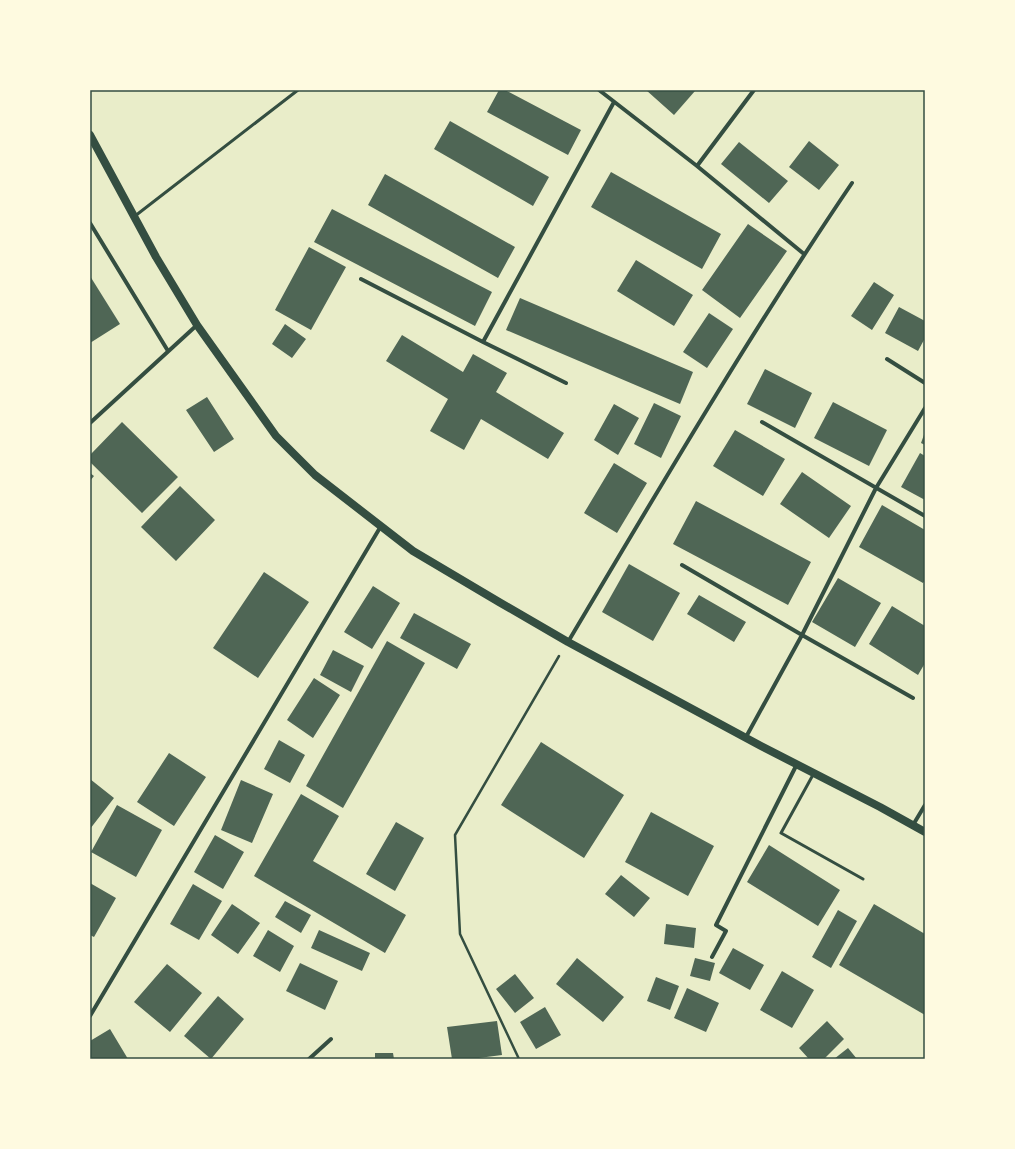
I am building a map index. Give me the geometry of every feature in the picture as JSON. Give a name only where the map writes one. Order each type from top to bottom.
[{"type":"main road","points":[[90,135],[156,257],[197,325],[276,436],[315,475],[413,551],[568,642],[925,832]]},
{"type":"street","points":[[599,90],[697,166],[804,254]]},
{"type":"street","points":[[697,166],[754,90]]},
{"type":"street","points":[[483,342],[614,102]]},
{"type":"street","points":[[568,642],[714,397],[804,254],[852,182]]},
{"type":"street","points":[[90,224],[168,351]]},
{"type":"street","points":[[361,279],[566,383]]},
{"type":"street","points":[[90,423],[197,325]]},
{"type":"street","points":[[887,359],[925,382]]},
{"type":"street","points":[[746,737],[802,635],[876,488],[925,408]]},
{"type":"street","points":[[762,422],[925,516]]},
{"type":"street","points":[[90,1016],[381,526]]},
{"type":"street","points":[[682,565],[913,698]]},
{"type":"street","points":[[712,958],[726,930],[716,925],[797,764]]},
{"type":"street","points":[[913,825],[925,805]]},
{"type":"street","points":[[309,1059],[331,1039]]},
{"type":"lane","points":[[135,216],[298,90]]},
{"type":"lane","points":[[814,773],[781,833],[863,879]]},
{"type":"path","points":[[519,1059],[460,934],[455,835],[568,642]]},
{"type":"building","points":[[499,90],[505,90],[581,130],[568,155],[487,112]]},
{"type":"building","points":[[646,90],[693,90],[695,91],[674,115]]},
{"type":"building","points":[[450,121],[549,177],[533,206],[434,149]]},
{"type":"building","points":[[809,141],[839,165],[819,190],[789,167]]},
{"type":"building","points":[[739,142],[788,181],[769,203],[721,164]]},
{"type":"building","points":[[611,172],[721,234],[702,269],[591,207]]},
{"type":"building","points":[[385,174],[515,247],[498,278],[368,205]]},
{"type":"building","points":[[332,209],[492,292],[475,326],[314,242]]},
{"type":"building","points":[[748,224],[787,251],[740,318],[702,290]]},
{"type":"building","points":[[309,247],[346,267],[311,330],[275,310]]},
{"type":"building","points":[[636,260],[693,295],[674,326],[617,291]]},
{"type":"building","points":[[90,276],[120,324],[90,343]]},
{"type":"building","points":[[874,282],[894,295],[872,330],[851,316]]},
{"type":"building","points":[[520,298],[693,372],[680,404],[506,330]]},
{"type":"building","points":[[899,307],[925,321],[925,338],[918,351],[885,333]]},
{"type":"building","points":[[709,313],[733,329],[707,368],[683,352]]},
{"type":"building","points":[[285,324],[306,339],[292,358],[272,344]]},
{"type":"building","points":[[402,335],[463,372],[473,354],[507,373],[496,392],[564,433],[548,459],[481,419],[464,450],[430,431],[448,399],[386,361]]},
{"type":"building","points":[[765,369],[812,393],[795,428],[747,404]]},
{"type":"building","points":[[207,397],[234,439],[214,452],[186,410]]},
{"type":"building","points":[[833,402],[887,430],[869,466],[814,438]]},
{"type":"building","points":[[654,403],[681,416],[661,458],[634,444]]},
{"type":"building","points":[[614,404],[639,418],[618,455],[594,440]]},
{"type":"building","points":[[122,422],[178,477],[142,513],[90,462],[90,455]]},
{"type":"building","points":[[735,430],[785,459],[763,496],[713,466]]},
{"type":"building","points":[[925,432],[925,445],[921,443]]},
{"type":"building","points":[[920,453],[925,456],[925,500],[901,487]]},
{"type":"building","points":[[614,463],[647,483],[617,533],[584,513]]},
{"type":"building","points":[[802,472],[851,506],[829,538],[780,504]]},
{"type":"building","points":[[90,473],[94,476],[90,481]]},
{"type":"building","points":[[180,486],[215,520],[176,561],[141,527]]},
{"type":"building","points":[[696,501],[811,562],[788,605],[673,544]]},
{"type":"building","points":[[882,505],[925,530],[925,580],[923,583],[859,547]]},
{"type":"building","points":[[629,564],[680,593],[653,641],[602,612]]},
{"type":"building","points":[[264,572],[309,602],[258,678],[213,648]]},
{"type":"building","points":[[838,578],[881,603],[855,647],[812,622]]},
{"type":"building","points":[[373,586],[400,603],[372,649],[344,632]]},
{"type":"building","points":[[699,595],[746,622],[734,642],[687,614]]},
{"type":"building","points":[[892,606],[925,626],[925,663],[918,675],[869,644]]},
{"type":"building","points":[[414,613],[471,644],[457,669],[400,638]]},
{"type":"building","points":[[387,641],[425,663],[343,808],[306,786]]},
{"type":"building","points":[[333,650],[364,666],[351,692],[320,675]]},
{"type":"building","points":[[314,678],[340,695],[313,738],[287,720]]},
{"type":"building","points":[[279,740],[305,755],[290,783],[264,769]]},
{"type":"building","points":[[541,742],[624,795],[584,858],[501,805]]},
{"type":"building","points":[[169,753],[206,777],[174,826],[137,802]]},
{"type":"building","points":[[90,779],[114,798],[90,829]]},
{"type":"building","points":[[241,780],[273,794],[252,843],[221,830]]},
{"type":"building","points":[[301,794],[339,816],[313,861],[406,915],[385,953],[254,876]]},
{"type":"building","points":[[117,805],[162,830],[136,877],[91,852]]},
{"type":"building","points":[[651,812],[714,846],[688,896],[625,862]]},
{"type":"building","points":[[396,822],[424,838],[395,891],[366,874]]},
{"type":"building","points":[[215,835],[244,852],[223,889],[194,872]]},
{"type":"building","points":[[769,845],[840,890],[818,926],[747,882]]},
{"type":"building","points":[[621,875],[650,898],[634,917],[605,894]]},
{"type":"building","points":[[90,883],[116,898],[94,937],[90,935]]},
{"type":"building","points":[[193,884],[222,901],[199,940],[170,924]]},
{"type":"building","points":[[285,901],[311,915],[301,933],[275,917]]},
{"type":"building","points":[[232,904],[260,923],[238,954],[211,935]]},
{"type":"building","points":[[874,904],[925,934],[925,1015],[839,965]]},
{"type":"building","points":[[838,910],[857,921],[831,968],[812,957]]},
{"type":"building","points":[[666,924],[696,928],[694,948],[664,944]]},
{"type":"building","points":[[268,930],[294,946],[280,972],[253,956]]},
{"type":"building","points":[[319,930],[370,953],[362,971],[311,948]]},
{"type":"building","points":[[733,948],[764,965],[750,990],[719,973]]},
{"type":"building","points":[[577,958],[624,997],[603,1022],[556,984]]},
{"type":"building","points":[[695,958],[715,963],[710,981],[690,976]]},
{"type":"building","points":[[300,963],[338,981],[325,1010],[286,991]]},
{"type":"building","points":[[167,964],[202,993],[170,1032],[134,1002]]},
{"type":"building","points":[[782,971],[814,990],[792,1028],[760,1010]]},
{"type":"building","points":[[515,974],[534,998],[515,1013],[496,989]]},
{"type":"building","points":[[656,977],[679,986],[670,1010],[647,1001]]},
{"type":"building","points":[[687,988],[719,1003],[706,1032],[674,1018]]},
{"type":"building","points":[[218,996],[244,1019],[211,1059],[184,1036]]},
{"type":"building","points":[[545,1007],[561,1035],[536,1049],[520,1022]]},
{"type":"building","points":[[497,1021],[502,1055],[471,1059],[452,1059],[447,1027]]},
{"type":"building","points":[[827,1021],[844,1039],[824,1059],[809,1059],[799,1048]]},
{"type":"building","points":[[110,1029],[128,1059],[90,1059],[90,1041]]},
{"type":"building","points":[[848,1048],[857,1059],[834,1059]]},
{"type":"building","points":[[375,1053],[393,1053],[394,1059],[375,1059]]}]
